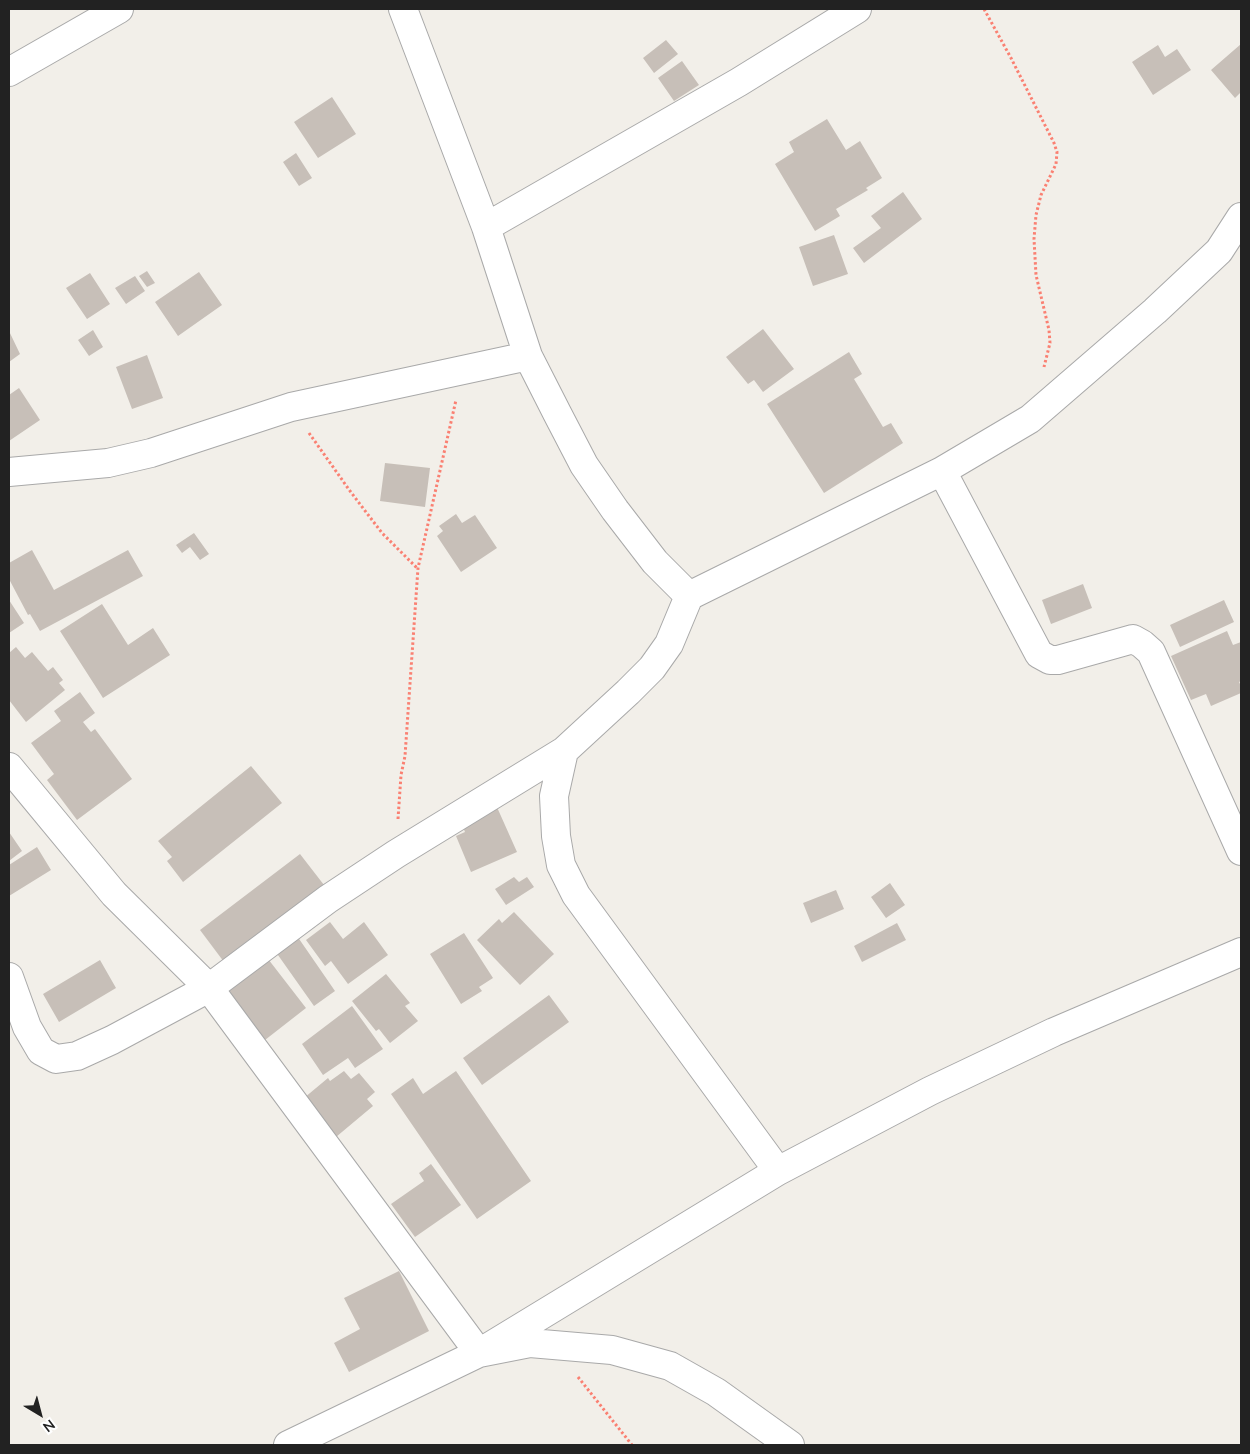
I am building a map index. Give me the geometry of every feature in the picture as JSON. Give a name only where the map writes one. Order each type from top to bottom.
[{"type":"street","points":[[9,72],[119,9]]},
{"type":"street","points":[[403,9],[486,227],[528,356],[584,465],[615,510],[655,562],[689,596]]},
{"type":"street","points":[[486,227],[738,82],[857,9]]},
{"type":"street","points":[[9,977],[27,1027],[41,1051],[56,1059],[78,1056],[209,988],[328,899],[396,854],[564,752],[652,668],[669,644],[689,596],[942,471],[1030,419],[1155,311],[1219,251],[1241,217]]},
{"type":"street","points":[[9,472],[108,463],[151,454],[291,407],[528,356]]},
{"type":"street","points":[[942,471],[1038,654],[1050,660],[1058,660],[1132,639],[1142,644],[1151,652],[1241,851]]},
{"type":"street","points":[[564,752],[554,796],[556,836],[561,865],[576,895],[778,1171]]},
{"type":"street","points":[[9,767],[114,894],[209,988],[479,1352]]},
{"type":"street","points":[[288,1445],[479,1352],[778,1171],[930,1091],[1054,1032],[1241,952]]},
{"type":"street","points":[[479,1352],[530,1343],[612,1350],[670,1366],[716,1392],[790,1445]]},
{"type":"path","points":[[984,9],[1011,58],[1057,152],[1056,164],[1041,195],[1036,215],[1034,239],[1036,275],[1050,330],[1050,343],[1041,376]]},
{"type":"path","points":[[396,854],[401,775],[408,725],[418,568],[462,371]]},
{"type":"path","points":[[291,407],[382,533],[418,568]]},
{"type":"path","points":[[554,1346],[632,1445]]},
{"type":"building","points":[[666,40],[678,54],[654,73],[643,58]]},
{"type":"building","points":[[1241,44],[1241,92],[1235,98],[1211,70]]},
{"type":"building","points":[[1158,45],[1165,57],[1177,49],[1191,70],[1153,95],[1132,62]]},
{"type":"building","points":[[682,61],[699,85],[674,101],[658,78]]},
{"type":"building","points":[[332,97],[356,134],[318,158],[294,122]]},
{"type":"building","points":[[827,119],[846,150],[860,141],[882,178],[866,188],[868,190],[836,209],[840,216],[815,231],[775,164],[794,152],[789,142]]},
{"type":"building","points":[[296,153],[312,178],[299,186],[283,162]]},
{"type":"building","points":[[903,192],[922,219],[864,263],[853,248],[881,228],[871,216]]},
{"type":"building","points":[[834,235],[848,274],[813,286],[799,247]]},
{"type":"building","points":[[147,271],[155,283],[147,287],[139,276]]},
{"type":"building","points":[[199,272],[222,305],[178,336],[155,302]]},
{"type":"building","points":[[90,273],[110,304],[87,319],[66,288]]},
{"type":"building","points":[[135,276],[145,291],[126,304],[115,288]]},
{"type":"building","points":[[763,329],[794,369],[763,392],[754,380],[748,384],[726,357]]},
{"type":"building","points":[[93,330],[103,347],[89,356],[78,340]]},
{"type":"building","points":[[9,331],[20,354],[9,362]]},
{"type":"building","points":[[849,352],[862,374],[854,379],[883,427],[891,423],[903,443],[824,493],[767,404]]},
{"type":"building","points":[[147,355],[163,398],[132,409],[116,367]]},
{"type":"building","points":[[19,388],[40,420],[9,441],[9,395]]},
{"type":"building","points":[[385,463],[430,468],[425,507],[380,501]]},
{"type":"building","points":[[456,514],[462,523],[475,515],[497,548],[461,572],[437,536],[443,531],[439,526]]},
{"type":"building","points":[[194,533],[209,554],[200,560],[190,547],[182,553],[176,545]]},
{"type":"building","points":[[32,550],[54,590],[128,550],[143,576],[40,631],[30,614],[28,615],[9,579],[9,563]]},
{"type":"building","points":[[1083,584],[1092,608],[1051,624],[1042,600]]},
{"type":"building","points":[[9,600],[24,623],[9,633]]},
{"type":"building","points":[[1224,600],[1234,622],[1180,647],[1170,625]]},
{"type":"building","points":[[102,604],[128,645],[153,628],[170,655],[103,698],[60,631]]},
{"type":"building","points":[[1227,631],[1233,645],[1241,642],[1241,681],[1239,682],[1241,693],[1211,706],[1206,694],[1191,700],[1171,656]]},
{"type":"building","points":[[16,647],[25,658],[32,652],[48,671],[53,667],[63,680],[59,683],[65,690],[26,722],[9,700],[9,653]]},
{"type":"building","points":[[80,692],[95,713],[83,722],[91,732],[95,729],[132,779],[77,820],[47,780],[54,774],[31,743],[61,721],[54,711]]},
{"type":"building","points":[[251,766],[282,803],[183,882],[167,861],[172,857],[158,841]]},
{"type":"building","points":[[496,805],[517,852],[471,872],[456,836],[465,832],[460,820]]},
{"type":"building","points":[[9,832],[22,851],[9,861]]},
{"type":"building","points":[[37,847],[51,870],[9,896],[9,865]]},
{"type":"building","points":[[300,854],[324,885],[224,962],[200,930]]},
{"type":"building","points":[[514,877],[519,882],[527,877],[534,887],[506,905],[495,889]]},
{"type":"building","points":[[890,883],[905,905],[886,918],[871,897]]},
{"type":"building","points":[[836,890],[844,909],[811,923],[803,903]]},
{"type":"building","points":[[514,912],[554,954],[520,985],[477,940],[499,919],[502,923]]},
{"type":"building","points":[[330,922],[343,939],[364,922],[388,955],[348,984],[331,961],[325,966],[306,940]]},
{"type":"building","points":[[897,923],[906,940],[862,962],[854,946]]},
{"type":"building","points":[[295,933],[335,991],[314,1006],[273,948]]},
{"type":"building","points":[[464,933],[493,978],[479,987],[482,991],[461,1004],[430,954]]},
{"type":"building","points":[[265,955],[306,1008],[265,1040],[218,992]]},
{"type":"building","points":[[100,960],[116,988],[59,1022],[43,994]]},
{"type":"building","points":[[386,974],[410,1003],[405,1006],[418,1021],[390,1043],[379,1029],[376,1031],[352,1001]]},
{"type":"building","points":[[549,995],[569,1022],[482,1085],[463,1058]]},
{"type":"building","points":[[352,1006],[383,1049],[355,1068],[348,1058],[323,1075],[302,1044]]},
{"type":"building","points":[[344,1071],[351,1079],[359,1073],[375,1092],[367,1099],[373,1106],[336,1137],[304,1098],[328,1078],[330,1081]]},
{"type":"building","points":[[456,1071],[531,1181],[477,1219],[391,1094],[413,1078],[423,1094]]},
{"type":"building","points":[[431,1164],[461,1205],[415,1237],[391,1204],[424,1181],[419,1173]]},
{"type":"building","points":[[399,1271],[429,1331],[349,1372],[334,1343],[360,1329],[344,1298]]}]
